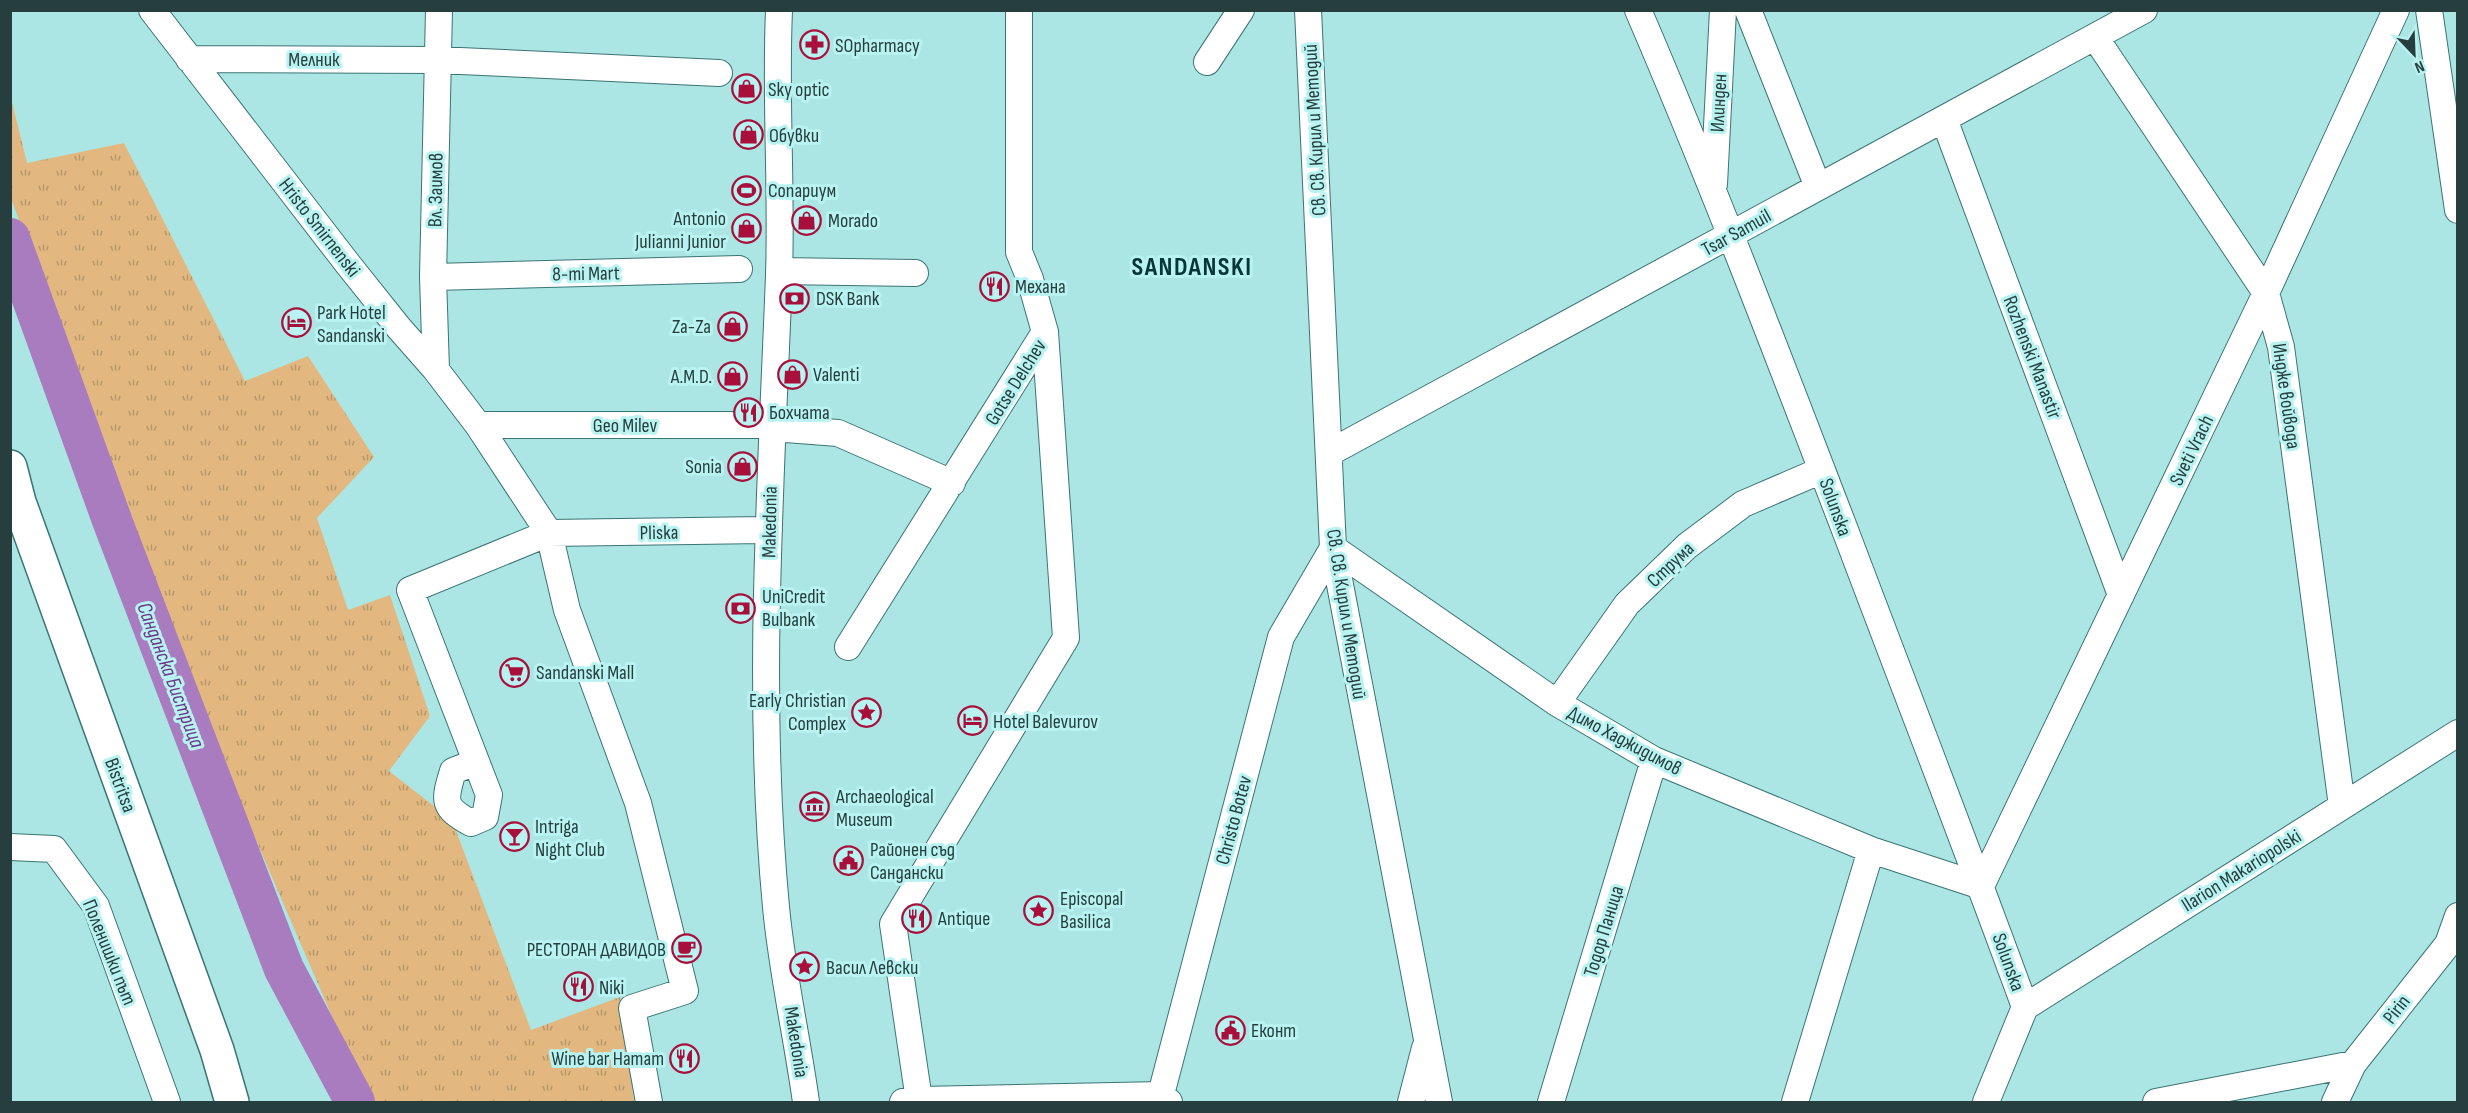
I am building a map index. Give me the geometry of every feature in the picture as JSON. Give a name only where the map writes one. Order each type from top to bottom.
[{"type":"street","name":"Hristo Smirnenski","points":[[152,10],[369,291],[436,370],[477,425],[549,533]]},
{"type":"street","name":"Вл. Заимов","points":[[436,370],[434,277],[439,10]]},
{"type":"street","name":"Makedonia","points":[[779,10],[776,72],[779,427],[769,530],[765,748],[776,909],[806,1102]]},
{"type":"street","name":"Gotse Delchev","points":[[848,647],[1046,332],[1019,252],[1019,10]]},
{"type":"street","points":[[1207,62],[1241,10]]},
{"type":"street","name":"Св. Св. Кирил и Методий","points":[[1308,10],[1333,548],[1439,1102]]},
{"type":"street","name":"Solunska","points":[[1638,10],[1691,135],[1822,470],[2025,1007]]},
{"type":"street","name":"Илинден","points":[[1713,196],[1723,10]]},
{"type":"street","points":[[1748,10],[1818,187]]},
{"type":"street","name":"Tsar Samuil","points":[[1329,453],[2144,10]]},
{"type":"street","name":"Sveti Vrach","points":[[1981,886],[2266,293],[2396,10]]},
{"type":"street","points":[[2429,10],[2457,210]]},
{"type":"street","name":"Индже войвода","points":[[2094,37],[2266,293],[2281,347],[2342,806]]},
{"type":"street","name":"Мелник","points":[[189,59],[438,60],[719,73]]},
{"type":"street","name":"Rozhenski Manastir","points":[[1944,119],[2121,595]]},
{"type":"street","name":"8-mi Mart","points":[[434,277],[739,269]]},
{"type":"street","points":[[779,271],[915,273]]},
{"type":"street","points":[[1046,332],[1066,638],[893,924],[910,1101],[1163,1100]]},
{"type":"street","name":"Geo Milev","points":[[477,425],[779,427],[838,433],[952,483]]},
{"type":"street","name":"Bistritsa","points":[[10,467],[19,502],[217,1050],[232,1102]]},
{"type":"street","name":"Струма","points":[[1557,703],[1628,604],[1687,546],[1743,504],[1822,470]]},
{"type":"street","name":"Pliska","points":[[549,533],[769,530]]},
{"type":"street","points":[[476,762],[410,590],[549,533],[567,610],[638,803],[685,991],[632,1008],[649,1102]]},
{"type":"street","name":"Димо Хаджидимов","points":[[1333,548],[1557,703],[1654,760],[1870,850],[1981,886]]},
{"type":"street","name":"Christo Botev","points":[[1163,1100],[1281,637],[1333,548]]},
{"type":"street","name":"Ilarion Makariopolski","points":[[2025,1007],[2457,733]]},
{"type":"street","name":"Тодор Паница","points":[[1551,1102],[1654,760]]},
{"type":"street","name":"Поленишки път","points":[[10,846],[54,849],[96,906],[167,1102]]},
{"type":"street","points":[[1795,1102],[1870,850]]},
{"type":"street","name":"Pirin","points":[[2336,1102],[2353,1064],[2448,944],[2457,916]]},
{"type":"street","points":[[1986,1102],[2025,1007]]},
{"type":"street","points":[[1411,1102],[1426,1041]]},
{"type":"street","points":[[2156,1102],[2353,1064]]},
{"type":"green space","points":[[10,94],[27,163],[124,143],[245,381],[308,356],[374,457],[317,518],[348,610],[390,595],[430,716],[389,771],[452,820],[531,1030],[620,997],[634,1102],[371,1102],[368,1100],[159,615],[11,198]]},
{"type":"waterway","name":"Санданска Бистрица","points":[[10,238],[113,523],[284,969],[355,1102]]},
{"type":"place","name":"SOpharmacy","points":[[814,45]]},
{"type":"place","name":"Sky optic","points":[[747,89]]},
{"type":"place","name":"Обувки","points":[[748,135]]},
{"type":"place","name":"Сопариум","points":[[747,190]]},
{"type":"place","name":"Morado","points":[[807,220]]},
{"type":"place","name":"Antonio Julianni Junior","points":[[747,229]]},
{"type":"place","name":"Механа","points":[[994,286]]},
{"type":"place","name":"DSK Bank","points":[[795,298]]},
{"type":"place","name":"Park Hotel Sandanski","points":[[296,323]]},
{"type":"place","name":"Za-Za","points":[[732,326]]},
{"type":"place","name":"Valenti","points":[[792,374]]},
{"type":"place","name":"A.M.D.","points":[[733,376]]},
{"type":"place","name":"Бохчата","points":[[748,412]]},
{"type":"place","name":"Sonia","points":[[743,466]]},
{"type":"place","name":"UniCredit Bulbank","points":[[741,608]]},
{"type":"place","name":"Sandanski Mall","points":[[515,672]]},
{"type":"place","name":"Early Christian Complex","points":[[867,712]]},
{"type":"place","name":"Hotel Balevurov","points":[[972,721]]},
{"type":"place","name":"Archaeological Museum","points":[[815,807]]},
{"type":"place","name":"Intriga Night Club","points":[[514,837]]},
{"type":"place","name":"Районен съд Сандански","points":[[849,860]]},
{"type":"place","name":"Еpiscopal Basilica","points":[[1039,910]]},
{"type":"place","name":"Antique","points":[[917,918]]},
{"type":"place","name":"РЕСТОРАН ДАВИДОВ","points":[[687,949]]},
{"type":"place","name":"Васил Левски","points":[[805,967]]},
{"type":"place","name":"Niki","points":[[578,987]]},
{"type":"place","name":"Еконт","points":[[1230,1030]]},
{"type":"place","name":"Wine bar Hamam","points":[[685,1058]]},
{"type":"district","name":"SANDANSKI","points":[[1192,266]]}]
